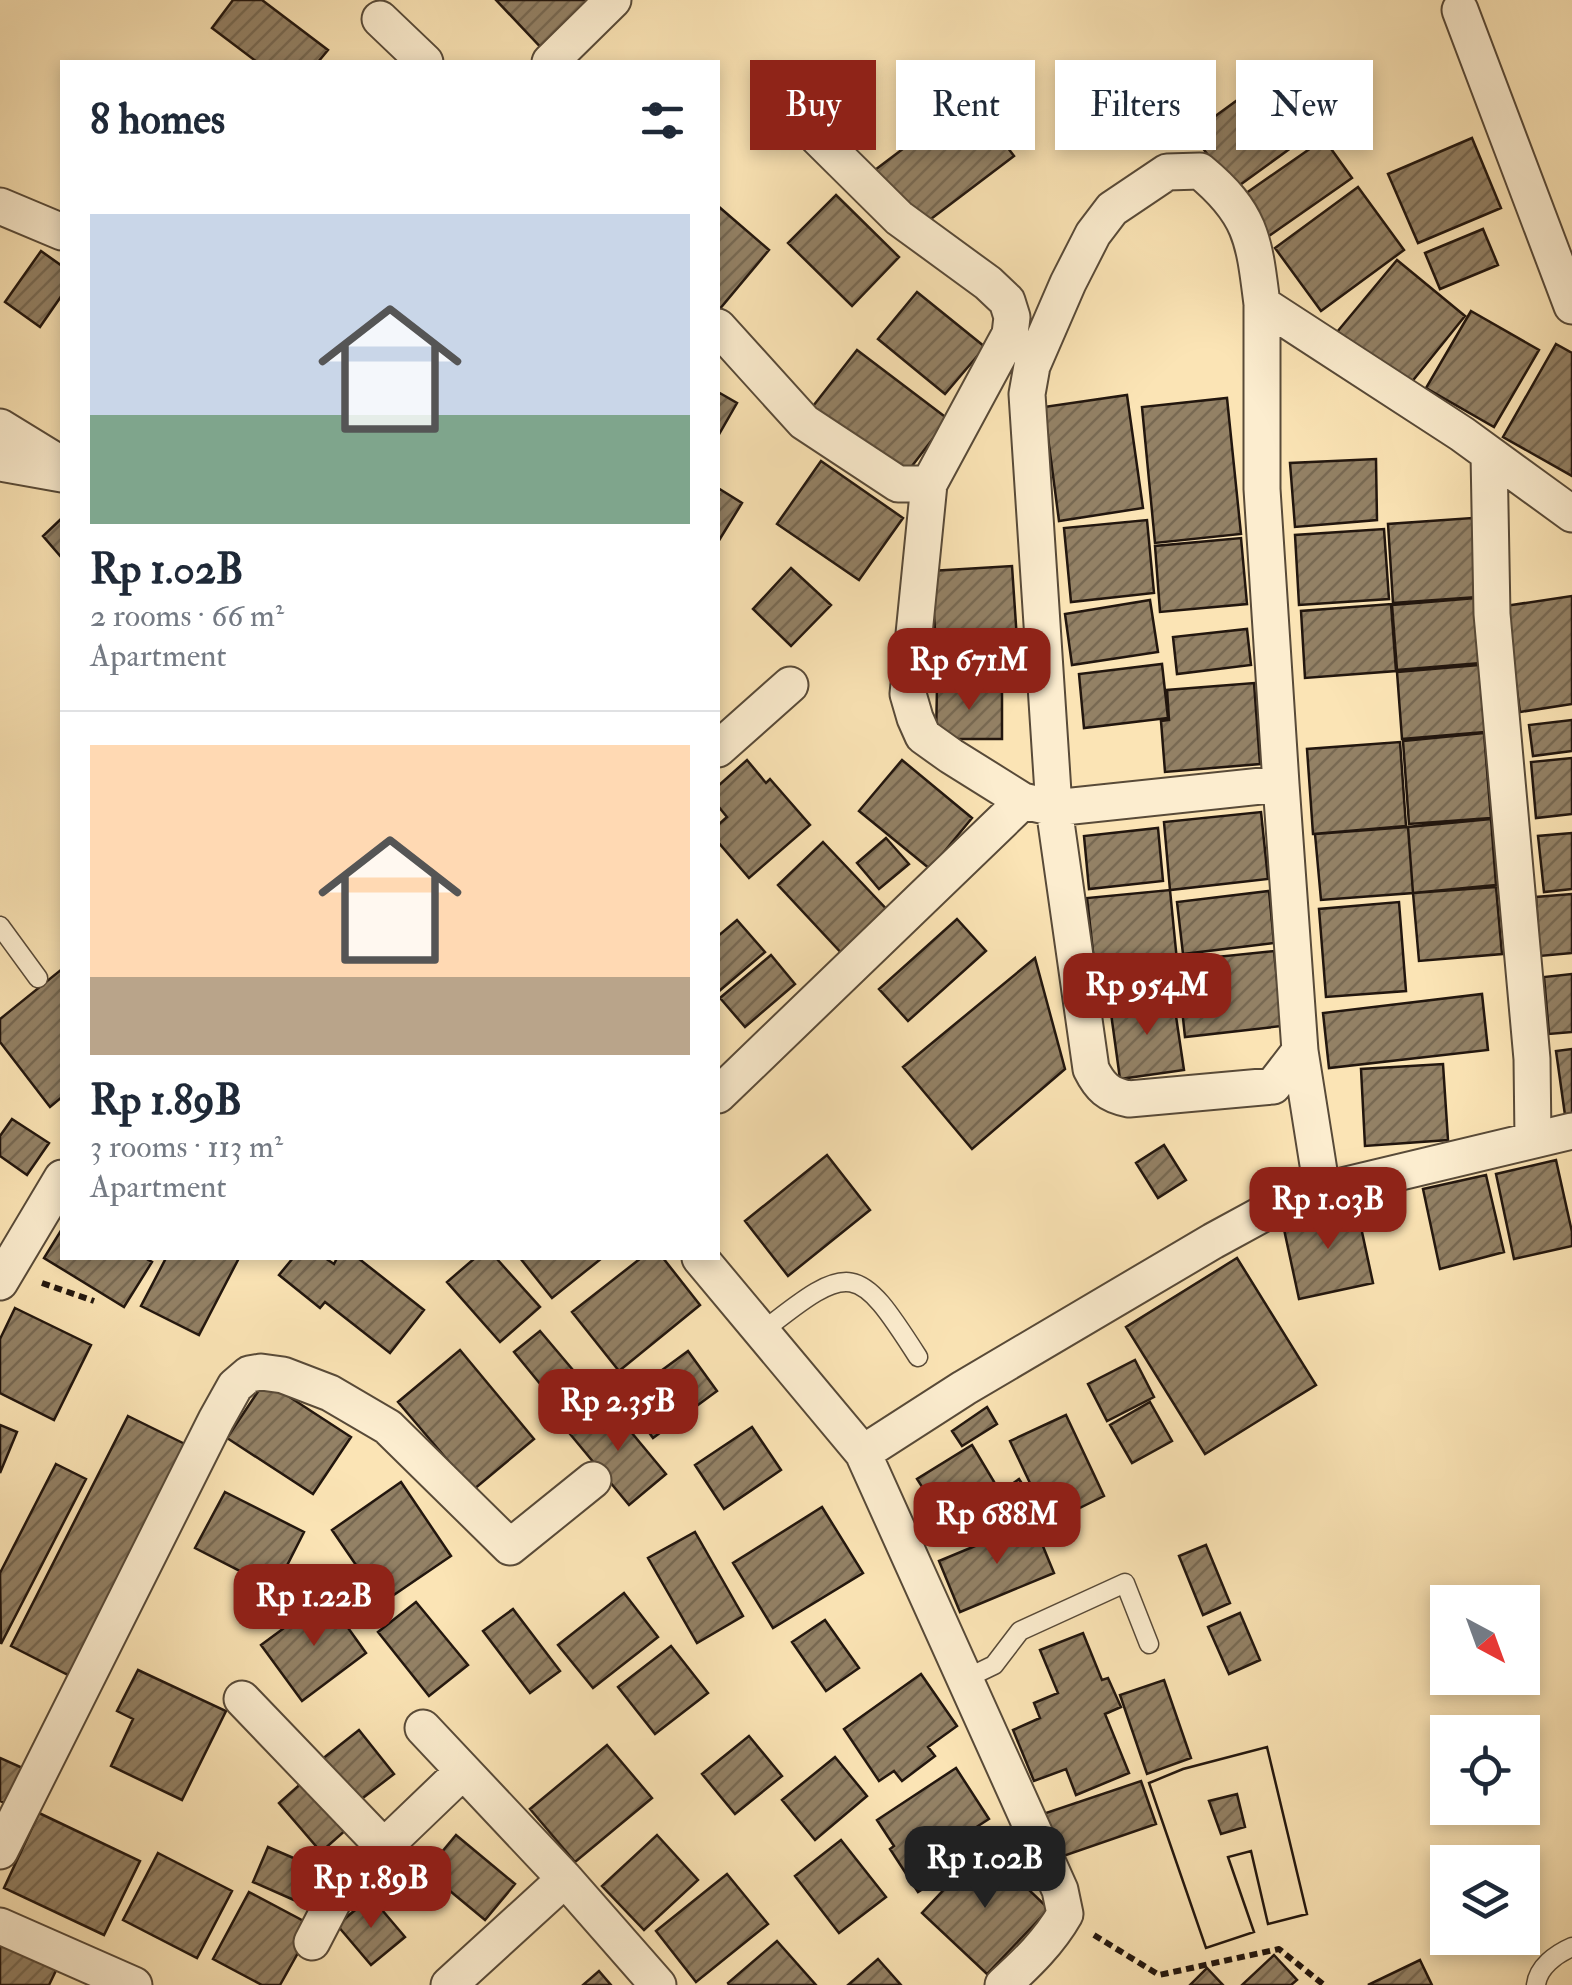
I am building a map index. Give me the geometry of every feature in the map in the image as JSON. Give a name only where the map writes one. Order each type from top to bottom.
[{"type":"street","points":[[552,60],[613,0]]},
{"type":"street","points":[[1460,10],[1572,306]]},
{"type":"street","points":[[380,19],[423,60]]},
{"type":"street","points":[[830,150],[899,218],[988,283],[1006,301],[1012,317],[1010,334],[929,484],[908,694],[923,736],[1038,805],[1282,784]]},
{"type":"street","points":[[1300,1051],[1272,1086],[1129,1099],[1114,1096],[1100,1086],[1092,1068],[1038,805],[1027,394],[1032,366],[1094,234],[1112,209],[1167,172],[1200,171],[1228,194],[1245,220],[1256,250],[1262,304],[1262,490],[1300,1051],[1322,1190]]},
{"type":"street","points":[[0,206],[60,231]]},
{"type":"street","points":[[1262,304],[1489,454],[1572,514]]},
{"type":"street","points":[[720,329],[804,422],[898,484],[929,484]]},
{"type":"street","points":[[0,427],[60,464]]},
{"type":"street","points":[[1489,454],[1492,614],[1532,1059],[1533,1139]]},
{"type":"street","points":[[0,463],[60,474]]},
{"type":"street","points":[[720,747],[790,684]]},
{"type":"street","points":[[720,1093],[1038,805]]},
{"type":"street","points":[[863,1453],[964,1388],[1213,1240],[1292,1198],[1572,1131]]},
{"type":"street","points":[[4,1277],[60,1181]]},
{"type":"street","points":[[702,1260],[863,1453],[1060,1890],[1065,1914],[1040,1950],[1003,1985]]},
{"type":"street","points":[[0,1851],[216,1420],[235,1386],[249,1374],[283,1375],[357,1406],[388,1427],[510,1547],[593,1480]]},
{"type":"street","points":[[242,1700],[384,1846]]},
{"type":"street","points":[[423,1728],[658,1985]]},
{"type":"street","points":[[312,1942],[334,1896],[463,1771]]},
{"type":"street","points":[[449,1985],[565,1879]]},
{"type":"street","points":[[0,1926],[134,1985]]},
{"type":"lane","points":[[0,926],[38,978]]},
{"type":"lane","points":[[763,1331],[822,1288],[844,1280],[870,1290],[918,1357]]},
{"type":"lane","points":[[966,1678],[994,1665],[1020,1631],[1124,1582],[1149,1644]]},
{"type":"lane","points":[[1536,1985],[1537,1976],[1556,1954],[1572,1947]]},
{"type":"path","points":[[4,1277],[94,1301]]},
{"type":"path","points":[[1065,1914],[1116,1951],[1160,1974],[1279,1949],[1324,1985]]},
{"type":"building","points":[[233,0],[262,0],[328,50],[320,60],[254,60],[212,28]]},
{"type":"building","points":[[496,0],[606,0],[548,55]]},
{"type":"building","points":[[1236,101],[1236,150],[1288,150],[1233,190],[1204,150],[1216,150],[1216,116]]},
{"type":"building","points":[[1472,138],[1501,208],[1418,243],[1388,174]]},
{"type":"building","points":[[901,150],[1009,150],[1014,156],[919,228],[875,170]]},
{"type":"building","points":[[1308,150],[1332,150],[1352,178],[1266,238],[1239,198]]},
{"type":"building","points":[[1358,187],[1404,250],[1321,311],[1275,248]]},
{"type":"building","points":[[836,195],[899,257],[852,306],[788,243]]},
{"type":"building","points":[[720,208],[769,250],[720,309]]},
{"type":"building","points":[[1483,229],[1498,265],[1440,289],[1425,253]]},
{"type":"building","points":[[41,251],[60,265],[60,298],[40,327],[5,302]]},
{"type":"building","points":[[1397,260],[1465,316],[1406,389],[1337,332]]},
{"type":"building","points":[[917,292],[985,347],[945,394],[878,339]]},
{"type":"building","points":[[1471,311],[1539,350],[1494,427],[1426,388]]},
{"type":"building","points":[[1556,344],[1572,353],[1572,476],[1503,437]]},
{"type":"building","points":[[857,350],[948,419],[902,479],[810,410]]},
{"type":"building","points":[[720,393],[737,403],[720,433]]},
{"type":"building","points":[[1127,395],[1143,508],[1059,521],[1044,407]]},
{"type":"building","points":[[1227,398],[1241,534],[1155,543],[1142,407]]},
{"type":"building","points":[[1376,459],[1377,520],[1295,527],[1290,463]]},
{"type":"building","points":[[821,461],[903,518],[859,580],[777,524]]},
{"type":"building","points":[[720,489],[742,503],[720,539]]},
{"type":"building","points":[[1472,518],[1478,597],[1393,603],[1388,524]]},
{"type":"building","points":[[60,520],[60,556],[43,536]]},
{"type":"building","points":[[1147,520],[1154,593],[1071,602],[1064,528]]},
{"type":"building","points":[[1384,529],[1389,599],[1299,605],[1295,535]]},
{"type":"building","points":[[1241,538],[1247,604],[1160,612],[1155,546]]},
{"type":"building","points":[[1012,566],[1017,640],[936,645],[931,571]]},
{"type":"building","points":[[791,568],[831,605],[791,646],[753,609]]},
{"type":"building","points":[[1572,596],[1572,704],[1520,712],[1505,606]]},
{"type":"building","points":[[1476,598],[1481,663],[1397,670],[1392,605]]},
{"type":"building","points":[[1150,600],[1158,652],[1072,665],[1065,614]]},
{"type":"building","points":[[1391,604],[1396,671],[1305,678],[1301,611]]},
{"type":"building","points":[[1247,629],[1251,665],[1177,674],[1173,637]]},
{"type":"building","points":[[1162,664],[1168,718],[1084,728],[1079,674]]},
{"type":"building","points":[[1479,665],[1485,732],[1402,739],[1397,672]]},
{"type":"building","points":[[1254,683],[1260,764],[1165,772],[1161,721],[1169,720],[1167,690]]},
{"type":"building","points":[[937,687],[1002,687],[1002,739],[936,739]]},
{"type":"building","points":[[1572,720],[1572,751],[1533,756],[1529,725]]},
{"type":"building","points":[[1484,733],[1491,818],[1409,824],[1403,741]]},
{"type":"building","points":[[1400,742],[1406,826],[1313,834],[1307,749]]},
{"type":"building","points":[[1572,758],[1572,814],[1536,818],[1531,762]]},
{"type":"building","points":[[747,760],[766,783],[770,779],[810,825],[749,878],[720,844],[720,823],[727,817],[720,808],[720,784]]},
{"type":"building","points":[[902,760],[972,818],[930,869],[859,811]]},
{"type":"building","points":[[1261,812],[1268,879],[1170,890],[1164,822]]},
{"type":"building","points":[[1491,819],[1496,885],[1413,893],[1408,827]]},
{"type":"building","points":[[1408,827],[1413,893],[1321,900],[1315,834]]},
{"type":"building","points":[[1158,828],[1163,881],[1089,889],[1084,836]]},
{"type":"building","points":[[1572,833],[1572,889],[1544,892],[1538,836]]},
{"type":"building","points":[[886,838],[909,864],[879,889],[857,863]]},
{"type":"building","points":[[823,842],[892,915],[846,958],[778,885]]},
{"type":"building","points":[[1496,887],[1502,954],[1419,961],[1413,893]]},
{"type":"building","points":[[1170,890],[1177,961],[1095,970],[1087,898]]},
{"type":"building","points":[[1269,891],[1274,943],[1183,954],[1177,902]]},
{"type":"building","points":[[1572,894],[1572,953],[1540,956],[1536,897]]},
{"type":"building","points":[[1399,902],[1406,991],[1326,997],[1319,909]]},
{"type":"building","points":[[957,919],[986,951],[908,1021],[879,989]]},
{"type":"building","points":[[737,920],[765,952],[720,990],[720,934]]},
{"type":"building","points":[[1274,951],[1282,1026],[1185,1037],[1177,961]]},
{"type":"building","points":[[771,955],[795,984],[745,1027],[720,998]]},
{"type":"building","points":[[1035,958],[1065,1069],[972,1149],[903,1067]]},
{"type":"building","points":[[60,971],[60,1099],[50,1107],[0,1042],[0,1019]]},
{"type":"building","points":[[1572,974],[1572,1032],[1549,1034],[1544,977]]},
{"type":"building","points":[[1482,994],[1488,1050],[1329,1068],[1323,1013]]},
{"type":"building","points":[[1173,996],[1184,1070],[1120,1079],[1110,1006]]},
{"type":"building","points":[[1572,1049],[1572,1114],[1565,1115],[1556,1051]]},
{"type":"building","points":[[1443,1064],[1448,1140],[1365,1146],[1361,1069]]},
{"type":"building","points":[[12,1119],[49,1143],[27,1175],[0,1156],[0,1136]]},
{"type":"building","points":[[1164,1145],[1186,1180],[1158,1198],[1136,1163]]},
{"type":"building","points":[[827,1155],[870,1210],[788,1276],[745,1221]]},
{"type":"building","points":[[1556,1160],[1572,1246],[1514,1259],[1496,1174]]},
{"type":"building","points":[[1486,1175],[1504,1252],[1440,1269],[1423,1189]]},
{"type":"building","points":[[1356,1204],[1373,1283],[1299,1299],[1282,1220]]},
{"type":"building","points":[[60,1232],[60,1260],[152,1262],[124,1307],[44,1258]]},
{"type":"building","points":[[1237,1258],[1316,1385],[1205,1454],[1126,1327]]},
{"type":"building","points":[[165,1260],[238,1260],[199,1335],[141,1306]]},
{"type":"building","points":[[291,1260],[328,1260],[334,1264],[336,1260],[361,1260],[424,1310],[390,1353],[325,1302],[320,1308],[279,1275]]},
{"type":"building","points":[[473,1260],[498,1260],[540,1307],[500,1342],[447,1282]]},
{"type":"building","points":[[522,1260],[600,1260],[552,1298]]},
{"type":"building","points":[[638,1260],[665,1260],[700,1305],[619,1371],[572,1312]]},
{"type":"building","points":[[15,1308],[91,1345],[54,1420],[0,1393],[0,1339]]},
{"type":"building","points":[[540,1331],[595,1396],[568,1418],[514,1352]]},
{"type":"building","points":[[460,1350],[534,1439],[473,1490],[398,1402]]},
{"type":"building","points":[[688,1351],[717,1391],[653,1438],[624,1398]]},
{"type":"building","points":[[1135,1360],[1154,1397],[1107,1421],[1088,1384]]},
{"type":"building","points":[[265,1381],[351,1437],[313,1494],[227,1438]]},
{"type":"building","points":[[1150,1402],[1172,1441],[1132,1463],[1110,1425]]},
{"type":"building","points":[[607,1403],[666,1474],[629,1505],[570,1434]]},
{"type":"building","points":[[987,1407],[997,1424],[962,1446],[952,1431]]},
{"type":"building","points":[[1066,1415],[1104,1496],[1049,1523],[1010,1441]]},
{"type":"building","points":[[128,1416],[195,1449],[78,1680],[11,1646]]},
{"type":"building","points":[[0,1425],[17,1432],[0,1473]]},
{"type":"building","points":[[752,1427],[781,1470],[724,1509],[695,1465]]},
{"type":"building","points":[[972,1445],[996,1485],[942,1518],[917,1479]]},
{"type":"building","points":[[56,1464],[86,1479],[1,1644],[0,1573]]},
{"type":"building","points":[[1019,1479],[1036,1505],[1009,1524],[992,1498]]},
{"type":"building","points":[[401,1482],[451,1556],[382,1603],[332,1530]]},
{"type":"building","points":[[225,1492],[304,1532],[275,1589],[195,1548]]},
{"type":"building","points":[[822,1507],[863,1573],[773,1628],[733,1563]]},
{"type":"building","points":[[1033,1522],[1054,1573],[960,1612],[939,1561]]},
{"type":"building","points":[[695,1532],[743,1616],[697,1643],[648,1558]]},
{"type":"building","points":[[1206,1545],[1230,1603],[1203,1615],[1179,1556]]},
{"type":"building","points":[[624,1593],[658,1637],[593,1688],[558,1645]]},
{"type":"building","points":[[326,1597],[366,1653],[302,1701],[261,1645]]},
{"type":"building","points":[[416,1602],[468,1665],[429,1696],[378,1632]]},
{"type":"building","points":[[513,1609],[560,1671],[530,1693],[483,1631]]},
{"type":"building","points":[[1240,1613],[1260,1660],[1229,1674],[1208,1627]]},
{"type":"building","points":[[825,1620],[859,1668],[826,1691],[792,1642]]},
{"type":"building","points":[[1083,1633],[1102,1680],[1108,1678],[1121,1707],[1105,1714],[1129,1773],[1076,1795],[1066,1769],[1034,1781],[1013,1730],[1040,1718],[1034,1703],[1058,1693],[1040,1650]]},
{"type":"building","points":[[671,1646],[708,1693],[655,1734],[618,1687]]},
{"type":"building","points":[[138,1670],[226,1711],[182,1800],[111,1766],[133,1719],[117,1711]]},
{"type":"building","points":[[921,1674],[957,1726],[928,1747],[935,1756],[902,1781],[894,1771],[879,1781],[844,1729]]},
{"type":"building","points":[[1164,1680],[1191,1758],[1147,1774],[1120,1695]]},
{"type":"building","points":[[359,1730],[394,1774],[355,1804],[321,1760]]},
{"type":"building","points":[[749,1736],[782,1776],[735,1814],[702,1774]]},
{"type":"building","points":[[607,1745],[652,1798],[575,1862],[530,1809]]},
{"type":"building","points":[[1267,1747],[1307,1914],[1268,1924],[1251,1851],[1228,1857],[1254,1932],[1206,1948],[1149,1783],[1183,1769]],"holes":[[[1237,1794],[1245,1827],[1221,1834],[1209,1801]]]},
{"type":"building","points":[[1267,1747],[1307,1914],[1268,1924],[1251,1851],[1228,1857],[1254,1932],[1206,1948],[1149,1783],[1183,1769]]},
{"type":"building","points":[[835,1757],[867,1796],[815,1840],[782,1800]]},
{"type":"building","points":[[0,1758],[27,1770],[11,1806],[0,1801]]},
{"type":"building","points":[[956,1768],[989,1819],[944,1848],[956,1868],[918,1892],[890,1849],[894,1846],[877,1820]]},
{"type":"building","points":[[305,1780],[347,1829],[321,1852],[279,1803]]},
{"type":"building","points":[[1141,1781],[1156,1824],[1049,1861],[1034,1817]]},
{"type":"building","points":[[39,1813],[140,1861],[104,1935],[4,1888]]},
{"type":"building","points":[[456,1835],[515,1884],[485,1920],[426,1871]]},
{"type":"building","points":[[657,1835],[698,1880],[644,1930],[602,1886]]},
{"type":"building","points":[[841,1840],[886,1897],[839,1933],[795,1876]]},
{"type":"building","points":[[268,1847],[319,1869],[303,1904],[253,1882]]},
{"type":"building","points":[[984,1847],[1049,1909],[987,1974],[922,1913]]},
{"type":"building","points":[[158,1853],[232,1891],[197,1958],[123,1920]]},
{"type":"building","points":[[727,1874],[768,1924],[696,1982],[656,1931]]},
{"type":"building","points":[[249,1892],[313,1926],[280,1985],[262,1985],[213,1959]]},
{"type":"building","points":[[371,1897],[405,1937],[371,1965],[337,1925]]},
{"type":"building","points":[[0,1940],[62,1958],[49,1985],[0,1985]]},
{"type":"building","points":[[777,1941],[816,1985],[729,1985],[728,1983]]},
{"type":"building","points":[[1274,1955],[1297,1980],[1291,1985],[1242,1985]]},
{"type":"building","points":[[878,1959],[901,1985],[848,1985]]},
{"type":"building","points":[[1420,1960],[1432,1985],[1368,1985]]},
{"type":"building","points":[[1207,1968],[1223,1985],[1190,1985]]},
{"type":"building","points":[[599,1971],[611,1985],[583,1985]]}]
